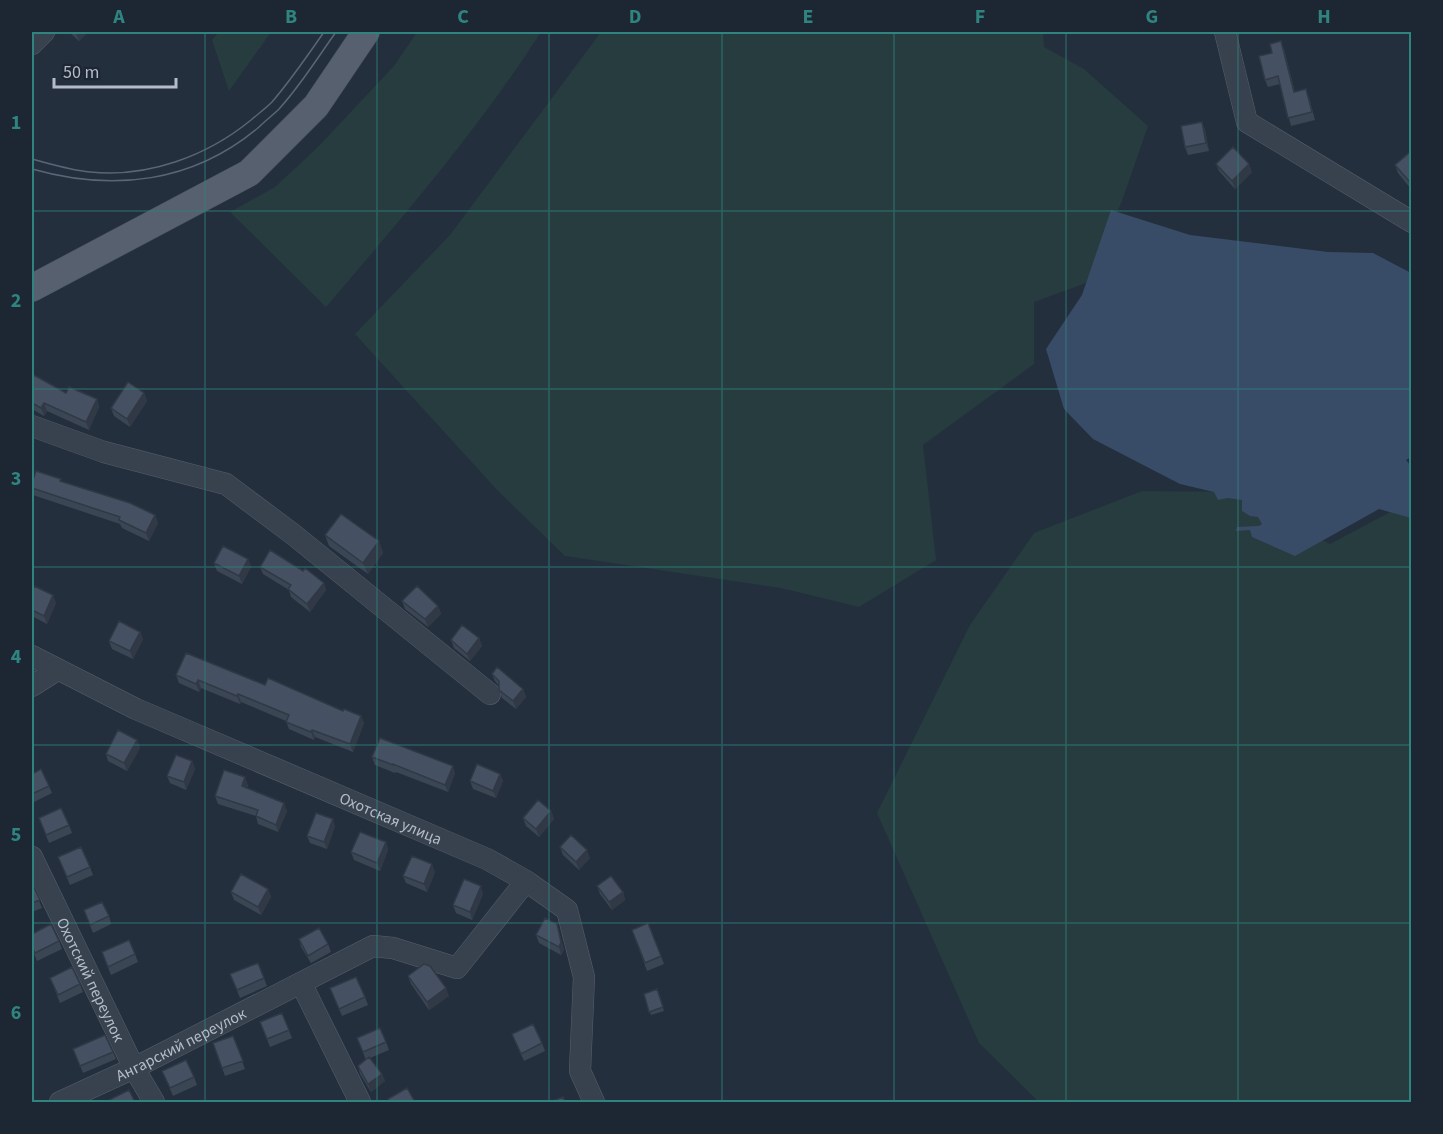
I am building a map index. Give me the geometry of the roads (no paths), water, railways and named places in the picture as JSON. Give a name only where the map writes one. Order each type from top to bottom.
[{"type":"main road","points":[[32,288],[249,173],[316,106],[366,32]]},
{"type":"street","points":[[32,44],[44,32]]},
{"type":"street","points":[[1225,32],[1247,122],[1412,222]]},
{"type":"street","points":[[32,426],[104,452],[226,484],[294,535],[490,694]]},
{"type":"street","name":"Охотская улица","points":[[32,656],[136,709],[487,859],[526,881],[567,910],[584,977],[579,1071],[594,1102]]},
{"type":"street","points":[[32,686],[57,670]]},
{"type":"street","name":"Охотский переулок","points":[[32,857],[134,1068],[154,1102]]},
{"type":"street","name":"Ангарский переулок","points":[[60,1102],[134,1068],[373,946],[393,948],[457,968],[526,881]]},
{"type":"street","points":[[301,983],[360,1102]]},
{"type":"water","points":[[1111,210],[1190,235],[1328,252],[1373,253],[1411,273],[1412,456],[1406,460],[1411,466],[1411,518],[1379,509],[1295,556],[1252,537],[1250,530],[1236,531],[1237,527],[1262,524],[1258,517],[1250,516],[1242,511],[1242,500],[1228,498],[1218,500],[1214,492],[1180,484],[1093,439],[1064,409],[1046,349],[1082,295]]},
{"type":"tram line","points":[[32,159],[75,170],[112,173],[155,168],[196,154],[234,133],[270,104],[324,32]]},
{"type":"tram line","points":[[32,169],[62,176],[122,181],[151,178],[180,171],[207,160],[234,146],[279,109],[302,81],[336,32]]}]
